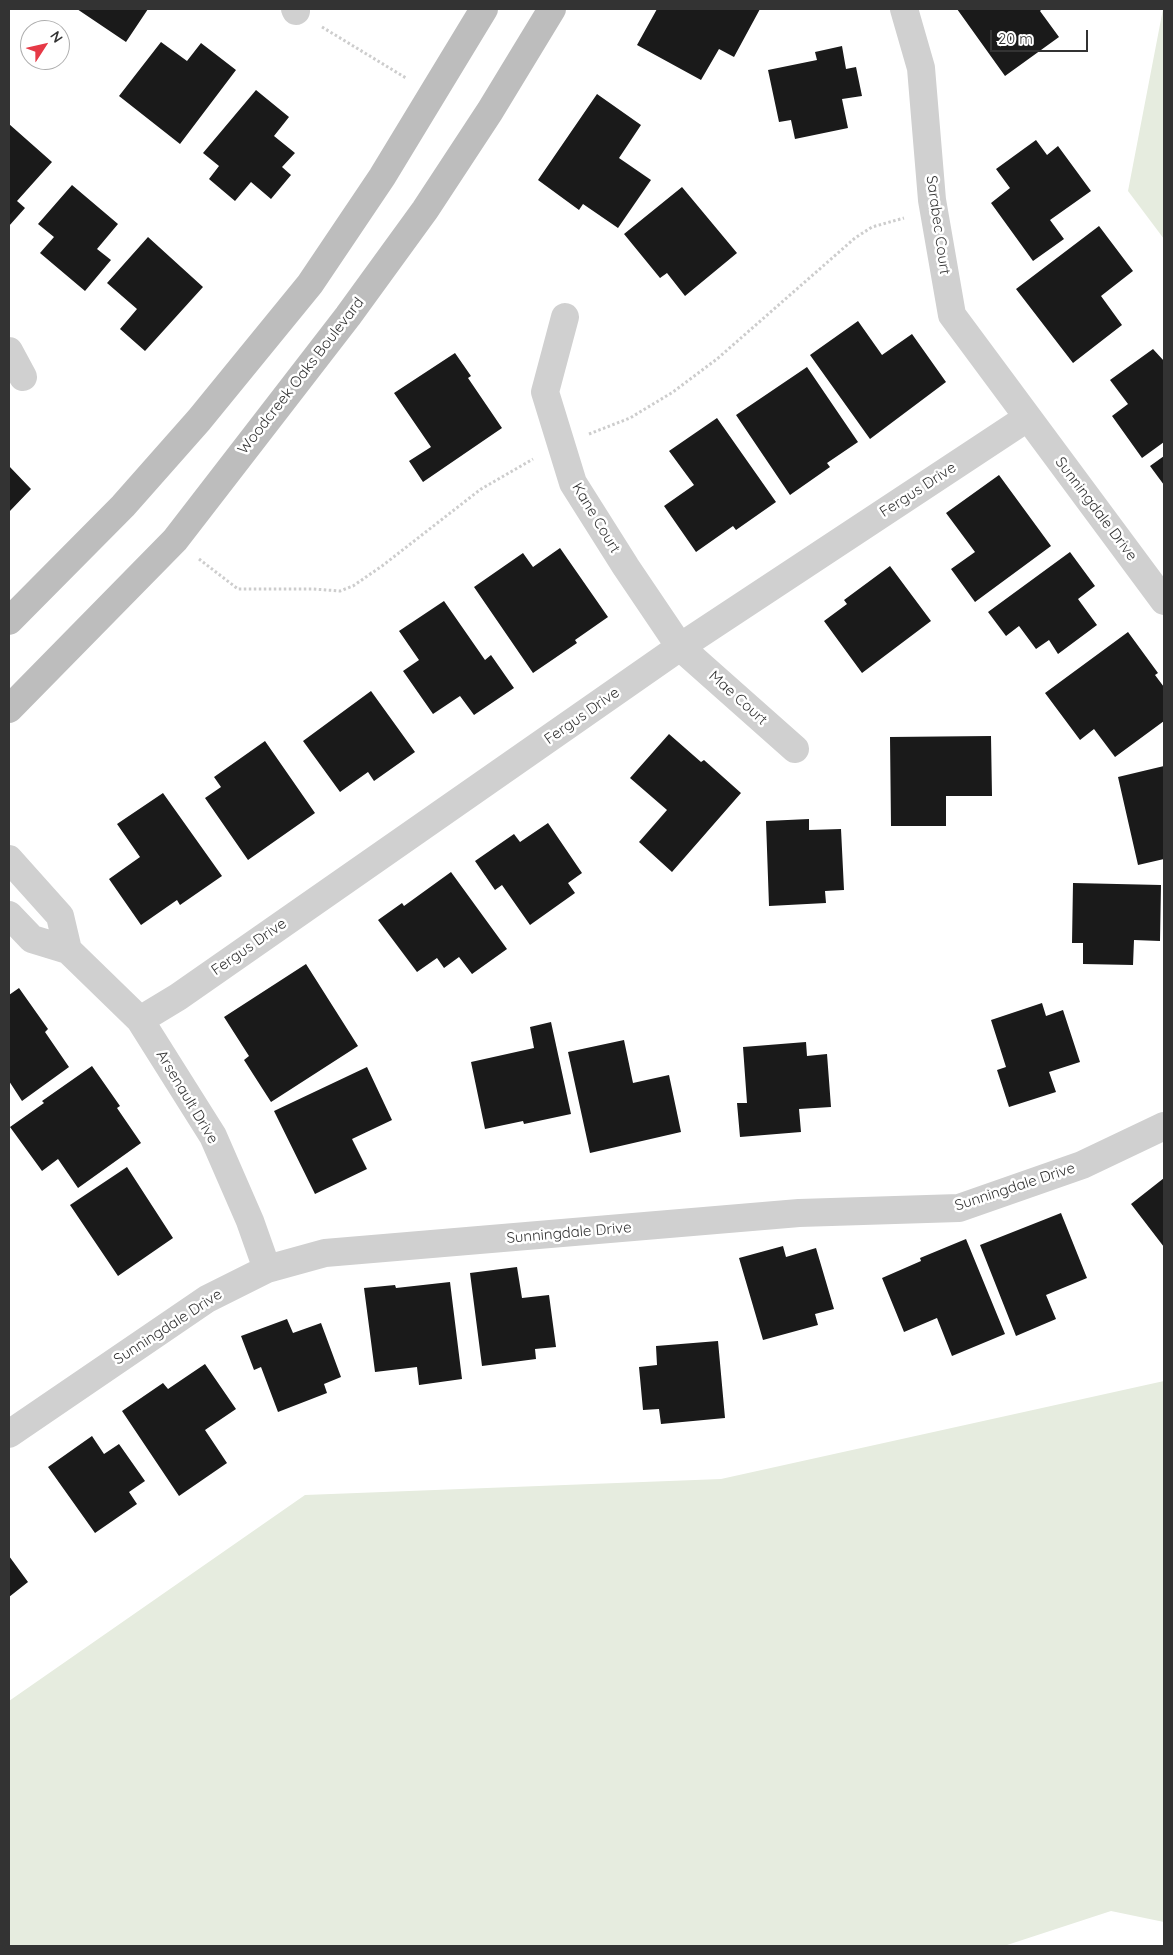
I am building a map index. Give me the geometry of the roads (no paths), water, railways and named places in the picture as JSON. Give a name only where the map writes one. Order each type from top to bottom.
[{"type":"main road","points":[[9,621],[123,506],[199,420],[310,284],[382,178],[484,9]]},
{"type":"main road","name":"Woodcreek Oaks Boulevard","points":[[9,709],[175,540],[348,316],[425,210],[490,111],[552,9]]},
{"type":"street","name":"Sarabec Court","points":[[904,9],[921,68],[932,200],[952,315],[1028,418]]},
{"type":"street","name":"Kane Court","points":[[565,317],[545,392],[574,482],[626,567],[680,648]]},
{"type":"street","points":[[9,351],[24,377]]},
{"type":"street","name":"Sunningdale Drive","points":[[1028,418],[1164,600]]},
{"type":"street","name":"Fergus Drive","points":[[140,1020],[178,997],[680,648],[1028,418]]},
{"type":"street","name":"Mae Court","points":[[680,648],[795,750]]},
{"type":"street","points":[[12,870],[60,916],[68,950]]},
{"type":"street","name":"Arsenault Drive","points":[[9,915],[32,940],[68,950],[140,1020],[213,1136],[250,1221],[267,1269]]},
{"type":"street","name":"Sunningdale Drive","points":[[9,1434],[207,1299],[267,1269],[325,1253],[799,1214],[959,1208],[1082,1165],[1164,1126]]}]
